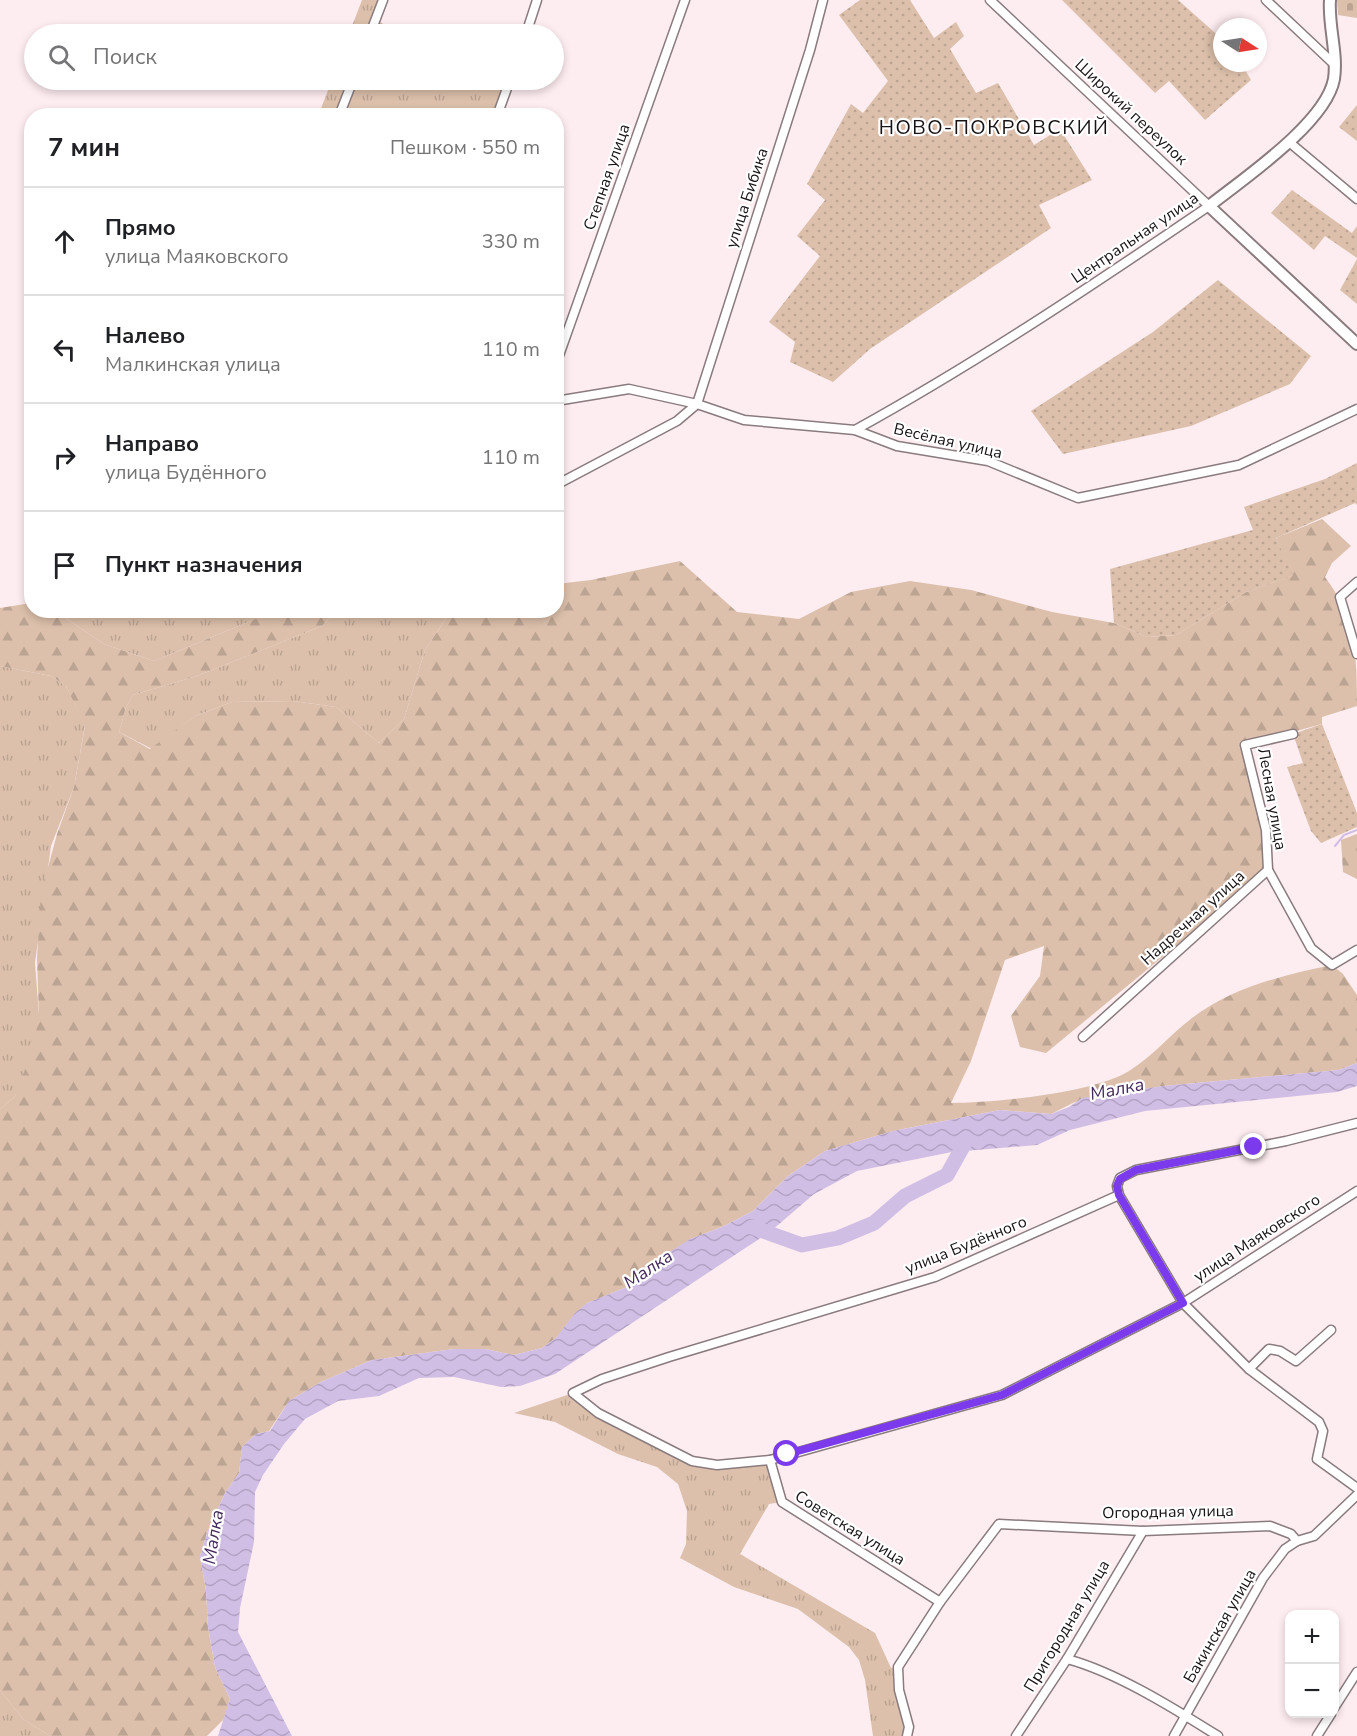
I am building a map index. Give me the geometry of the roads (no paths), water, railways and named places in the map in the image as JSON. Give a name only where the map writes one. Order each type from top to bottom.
[{"type":"street","points":[[374,24],[383,0]]},
{"type":"street","points":[[529,24],[537,0]]},
{"type":"street","name":"Степная улица","points":[[564,341],[685,0]]},
{"type":"street","name":"улица Бибика","points":[[697,404],[810,50],[823,0]]},
{"type":"street","name":"Широкий переулок","points":[[990,0],[1357,344]]},
{"type":"street","points":[[1266,0],[1335,65]]},
{"type":"street","name":"Центральная улица","points":[[855,430],[927,391],[1022,332],[1209,207],[1289,142],[1330,91],[1335,65],[1330,0]]},
{"type":"street","points":[[342,108],[349,90]]},
{"type":"street","points":[[500,108],[506,90]]},
{"type":"street","points":[[1289,142],[1357,199]]},
{"type":"street","name":"Весёлая улица","points":[[564,400],[629,389],[697,404],[744,420],[855,430],[897,446],[988,461],[1078,498],[1239,465],[1357,409]]},
{"type":"street","points":[[564,481],[677,421],[697,404]]},
{"type":"street","points":[[1357,582],[1340,597],[1357,654]]},
{"type":"street","name":"Лесная улица","points":[[1268,870],[1266,830],[1245,745],[1293,734]]},
{"type":"street","name":"Надречная улица","points":[[1083,1037],[1268,870],[1311,948],[1332,965],[1357,950]]},
{"type":"street","points":[[1357,1123],[1286,1141],[1136,1170],[1120,1179],[1117,1186],[1119,1195],[1183,1303],[1249,1369],[1319,1422],[1323,1431],[1317,1459],[1357,1488]]},
{"type":"street","name":"улица Маяковского","points":[[573,1393],[598,1413],[692,1461],[717,1465],[770,1460],[1002,1395],[1183,1303],[1357,1191]]},
{"type":"street","name":"улица Будённого","points":[[573,1393],[602,1379],[669,1356],[935,1277],[1119,1195]]},
{"type":"street","points":[[1249,1369],[1269,1349],[1280,1351],[1296,1361],[1331,1330]]},
{"type":"street","name":"Советская улица","points":[[770,1460],[782,1502],[939,1602]]},
{"type":"street","name":"Бакинская улица","points":[[1174,1736],[1263,1578],[1285,1549],[1297,1541],[1314,1536],[1357,1495]]},
{"type":"street","name":"Огородная улица","points":[[939,1602],[999,1524],[1143,1531],[1270,1526],[1291,1534],[1297,1541]]},
{"type":"street","name":"Пригородная улица","points":[[1016,1736],[1067,1659],[1143,1531]]},
{"type":"street","points":[[907,1736],[909,1727],[899,1690],[898,1667],[939,1602]]},
{"type":"street","points":[[1067,1659],[1087,1665],[1186,1716],[1218,1736]]},
{"type":"street","points":[[1339,1701],[1357,1672]]},
{"type":"street","points":[[1317,1736],[1328,1718]]},
{"type":"water","name":"Малка","points":[[1357,1063],[1357,1086],[1337,1092],[1145,1111],[1070,1130],[1037,1145],[952,1152],[857,1171],[814,1194],[771,1231],[555,1374],[520,1386],[501,1387],[454,1377],[419,1378],[379,1396],[338,1401],[305,1419],[284,1444],[263,1475],[255,1492],[254,1542],[240,1608],[238,1632],[292,1736],[218,1736],[230,1699],[215,1667],[200,1556],[207,1533],[225,1493],[239,1473],[242,1447],[256,1434],[270,1431],[289,1401],[321,1382],[372,1360],[454,1349],[485,1349],[514,1355],[542,1348],[556,1338],[575,1313],[587,1303],[632,1285],[668,1253],[690,1239],[722,1227],[753,1211],[788,1176],[825,1151],[893,1131],[1000,1110],[1051,1114],[1069,1107],[1082,1098],[1163,1086],[1339,1070]]},
{"type":"waterway","points":[[1335,846],[1344,835],[1357,830]]},
{"type":"waterway","points":[[752,1227],[802,1245],[838,1238],[874,1223],[905,1196],[947,1175],[966,1141]]},
{"type":"district","name":"НОВО-ПОКРОВСКИЙ","points":[[994,127]]}]
